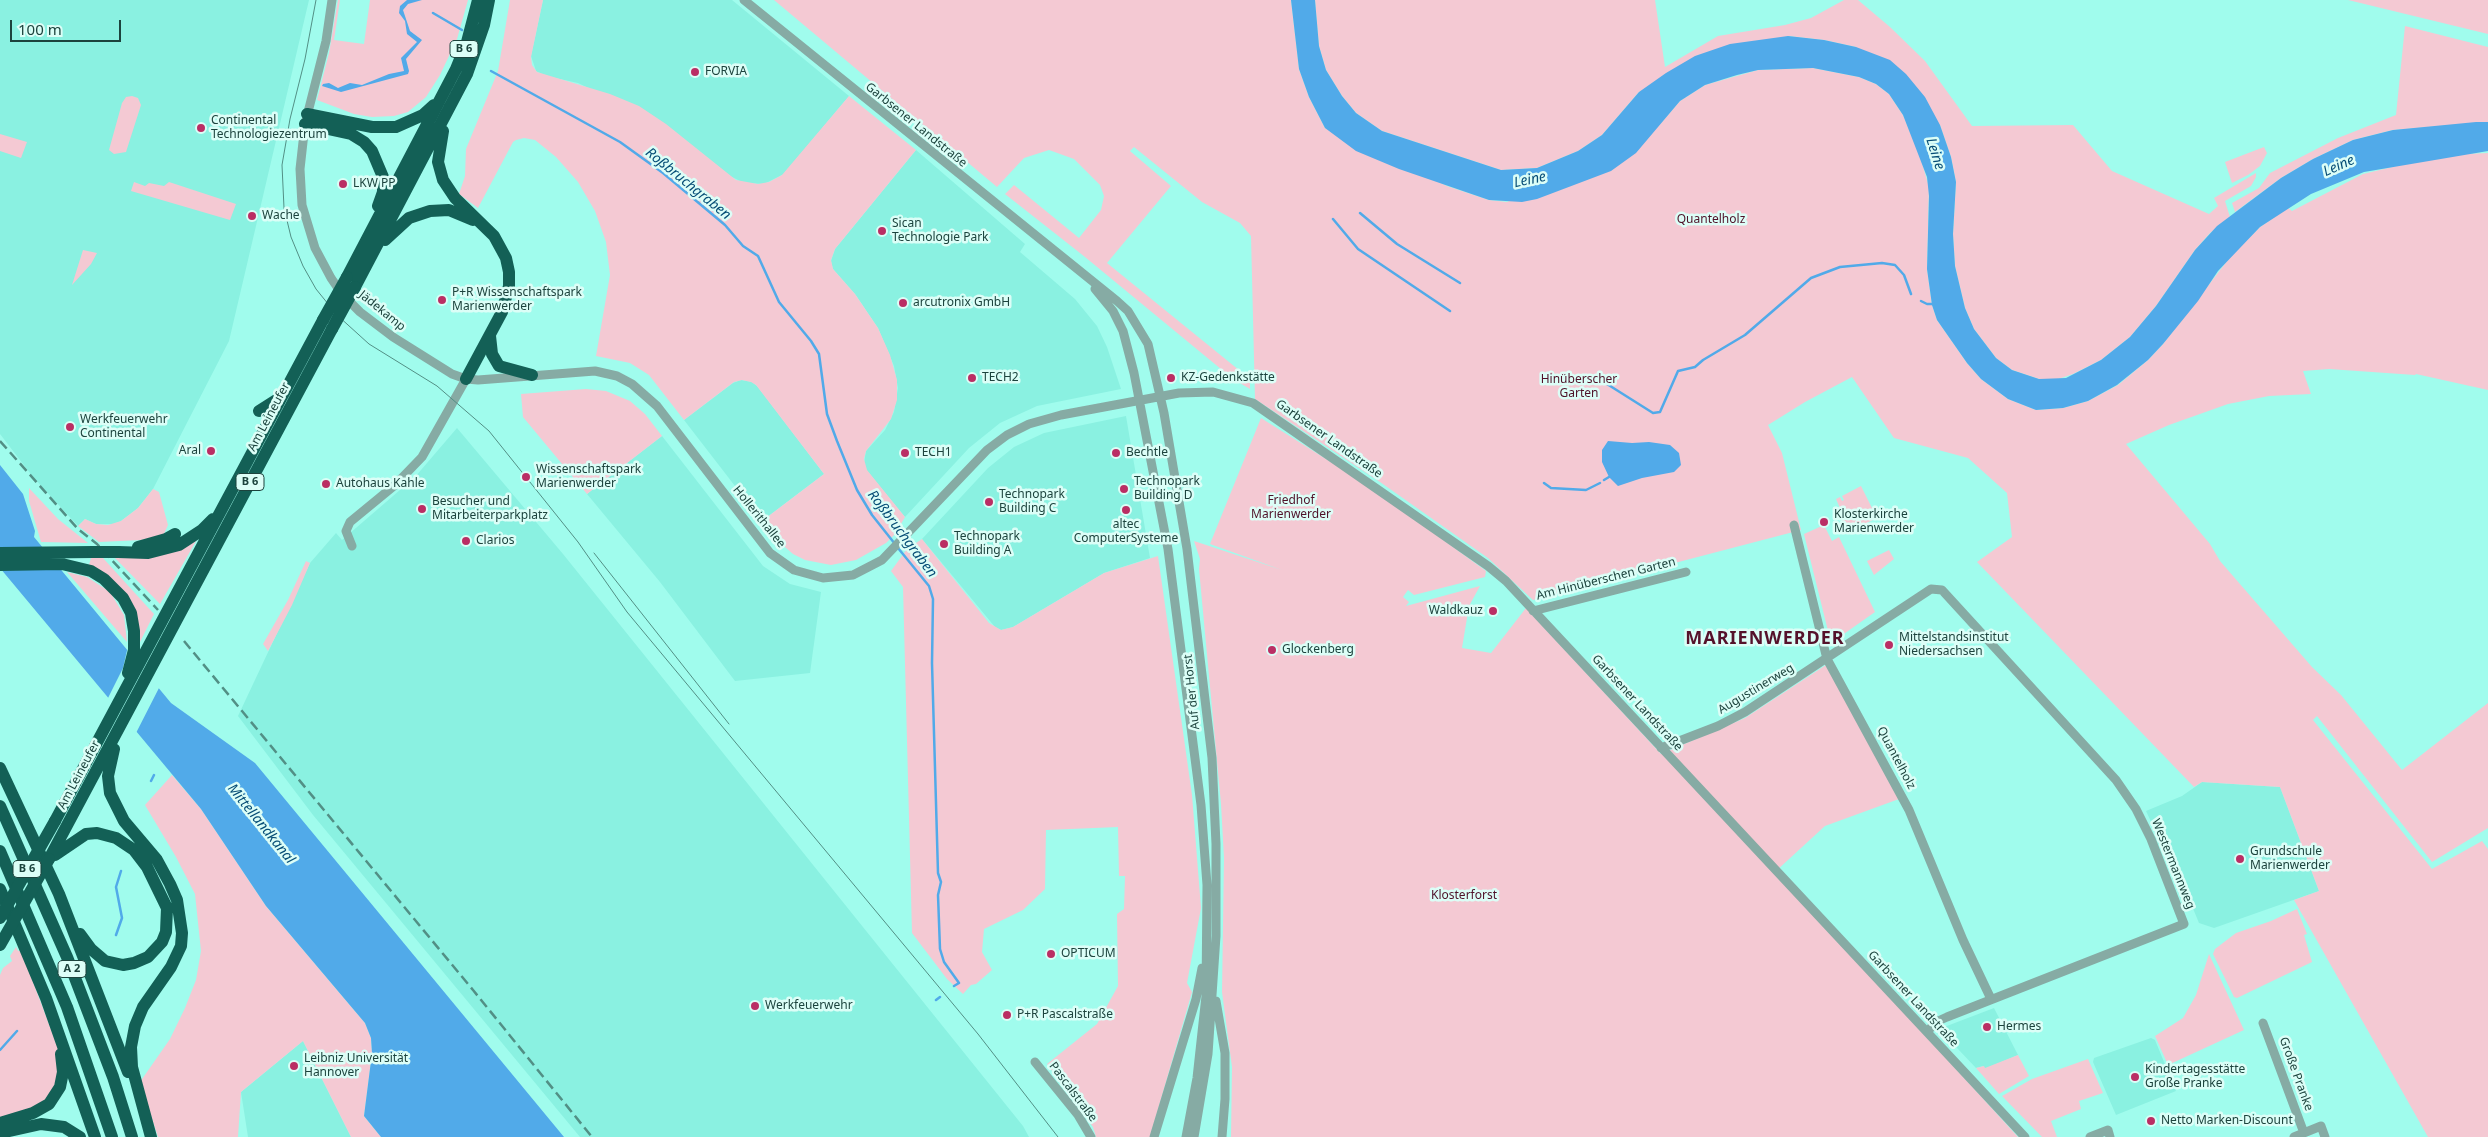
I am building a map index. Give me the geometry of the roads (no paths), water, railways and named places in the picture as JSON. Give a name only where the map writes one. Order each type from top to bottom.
[{"type":"highway","name":"Am Leineufer","points":[[351,282],[354,264],[443,96],[467,42],[478,0]]},
{"type":"highway","name":"Am Leineufer","points":[[64,841],[328,325],[351,282],[372,255],[447,114],[477,49],[490,0]]},
{"type":"highway","points":[[306,119],[396,127],[423,116],[443,96]]},
{"type":"highway","points":[[447,114],[438,162],[443,180],[455,198],[494,236],[501,246],[509,272],[506,299],[490,336],[466,379]]},
{"type":"highway","points":[[306,119],[351,134],[364,142],[378,161],[383,177],[383,192],[354,264]]},
{"type":"highway","points":[[372,255],[396,228],[409,218],[430,211],[449,210],[477,221]]},
{"type":"highway","name":"Am Leineufer","points":[[0,918],[112,715],[138,655],[224,506],[283,395],[328,325]]},
{"type":"highway","points":[[490,336],[492,354],[498,366],[532,375]]},
{"type":"highway","points":[[259,411],[283,395]]},
{"type":"highway","points":[[0,553],[148,553],[179,545],[202,530],[224,506]]},
{"type":"highway","points":[[118,552],[166,539],[175,534]]},
{"type":"highway","points":[[0,566],[62,564],[90,571],[104,578],[123,598],[131,613],[138,655]]},
{"type":"highway","points":[[122,725],[108,776],[110,793],[124,821],[157,860],[170,884],[177,900],[182,933],[181,946],[171,967],[143,1007],[135,1026],[131,1048],[132,1067],[149,1131]]},
{"type":"highway","points":[[0,768],[59,894],[107,1014],[149,1131]]},
{"type":"highway","name":"A 2","points":[[0,806],[67,958],[112,1077],[132,1137]]},
{"type":"highway","points":[[59,894],[91,949],[114,964],[129,964],[148,957],[157,949],[166,932],[167,908],[147,867],[134,850],[116,838],[97,832],[64,841]]},
{"type":"highway","name":"B 6","points":[[0,945],[49,860],[64,841]]},
{"type":"highway","name":"A 2","points":[[0,851],[68,1007],[112,1137]]},
{"type":"highway","points":[[0,889],[46,998],[95,1137]]},
{"type":"highway","points":[[0,1123],[42,1109],[55,1096],[60,1087],[63,1072],[62,1057],[46,998]]},
{"type":"highway","points":[[0,1133],[41,1124],[64,1127],[80,1137]]},
{"type":"street","name":"Jädekamp","points":[[332,0],[326,40],[306,119],[300,169],[302,204],[315,248],[342,294],[377,326],[452,374],[466,379]]},
{"type":"street","name":"Garbsener Landstraße","points":[[744,0],[1117,301],[1136,323],[1151,352],[1160,396]]},
{"type":"street","name":"Garbsener Landstraße","points":[[1074,268],[1113,311],[1123,331],[1139,400],[1160,396],[1213,392],[1242,399],[1260,407],[1488,566],[1533,611],[2026,1137]]},
{"type":"street","name":"Hollerithallee","points":[[466,379],[478,380],[595,371],[617,376],[638,387],[657,406],[763,545],[776,558],[794,570],[815,577],[847,577],[874,566],[897,546],[979,458],[1007,435],[1046,418],[1139,400]]},
{"type":"street","points":[[352,546],[346,531],[350,522],[395,485],[422,457],[466,379]]},
{"type":"street","name":"Auf der Horst","points":[[1160,396],[1190,568],[1212,758],[1217,884],[1214,988],[1208,1054],[1194,1137]]},
{"type":"street","name":"Auf der Horst","points":[[1139,400],[1168,549],[1205,844],[1208,935],[1200,1051],[1186,1137]]},
{"type":"street","name":"Quantelholz","points":[[1794,525],[1827,659],[1909,810],[1963,940],[1992,999]]},
{"type":"street","name":"Am Hinüberschen Garten","points":[[1533,611],[1686,572]]},
{"type":"street","name":"Westermannweg","points":[[1927,1032],[1936,1022],[2184,924],[2151,838],[2136,809],[2116,780],[1942,590],[1937,588],[1931,589]]},
{"type":"street","name":"Augustinerweg","points":[[1661,748],[1718,726],[1744,712],[1931,589]]},
{"type":"street","name":"Auf der Horst","points":[[1154,1137],[1196,999],[1208,935]]},
{"type":"street","name":"Auf der Horst","points":[[1214,988],[1224,1053],[1222,1137]]},
{"type":"street","name":"Große Pranke","points":[[2263,1023],[2304,1133]]},
{"type":"street","points":[[1208,1054],[1214,1050],[1220,1053],[1224,1068]]},
{"type":"street","name":"Pascalstraße","points":[[1035,1062],[1078,1115],[1091,1137]]},
{"type":"street","points":[[2294,1137],[2321,1126],[2325,1137]]},
{"type":"street","points":[[2090,1137],[2108,1130],[2110,1137]]},
{"type":"water","points":[[407,0],[422,0],[408,4],[403,10],[410,31],[422,40],[406,59],[408,74],[341,92],[322,86],[329,83],[338,88],[350,83],[362,85],[389,74],[404,71],[401,58],[417,42],[407,34],[405,21],[399,13],[400,6]]},
{"type":"water","name":"Leine","points":[[1291,0],[1315,0],[1319,46],[1326,70],[1342,96],[1356,113],[1382,131],[1501,170],[1537,168],[1578,151],[1602,135],[1639,92],[1695,56],[1730,44],[1788,36],[1824,40],[1856,47],[1890,60],[1906,74],[1925,97],[1940,125],[1951,157],[1956,182],[1953,234],[1955,266],[1965,308],[1974,329],[1996,358],[2012,370],[2039,379],[2066,378],[2101,360],[2130,337],[2156,306],[2195,250],[2217,226],[2281,178],[2313,159],[2353,140],[2393,130],[2476,122],[2488,122],[2488,151],[2364,172],[2311,194],[2260,227],[2218,271],[2198,301],[2163,344],[2148,360],[2117,385],[2088,401],[2063,408],[2036,410],[2008,399],[1981,379],[1967,363],[1937,320],[1932,305],[1927,269],[1929,196],[1927,177],[1903,115],[1889,94],[1876,84],[1859,77],[1813,68],[1758,70],[1737,75],[1705,85],[1680,101],[1636,153],[1611,171],[1537,199],[1522,202],[1489,200],[1399,169],[1356,151],[1325,128],[1309,97],[1299,69]]},
{"type":"water","points":[[1608,441],[1649,442],[1670,445],[1679,453],[1681,465],[1674,472],[1642,478],[1618,486],[1609,477],[1602,462],[1602,450]]},
{"type":"water","name":"Mittellandkanal","points":[[0,465],[23,494],[35,531],[34,537],[171,703],[255,763],[564,1137],[381,1137],[364,1116],[372,1053],[371,1038],[365,1023],[266,906],[201,809],[0,568]]},
{"type":"waterway","name":"Roßbruchgraben","points":[[433,13],[462,30]]},
{"type":"waterway","name":"Roßbruchgraben","points":[[491,71],[620,142],[663,173],[725,225],[743,246],[758,256],[779,302],[811,341],[819,354],[827,414],[837,441],[857,490],[872,515],[895,544]]},
{"type":"waterway","points":[[1360,213],[1397,244],[1460,283]]},
{"type":"waterway","points":[[1333,219],[1358,249],[1450,311]]},
{"type":"waterway","points":[[1607,384],[1653,413],[1660,412],[1678,371],[1695,367],[1703,360],[1745,335],[1811,278],[1840,267],[1882,263],[1895,265],[1904,275],[1911,294]]},
{"type":"waterway","points":[[1921,301],[1927,304],[1934,304]]},
{"type":"waterway","points":[[1604,480],[1609,477]]},
{"type":"waterway","points":[[1544,483],[1551,488],[1586,490],[1600,483]]},
{"type":"waterway","name":"Roßbruchgraben","points":[[898,548],[929,586],[933,599],[932,663],[938,873],[941,882],[938,895],[940,949],[944,962],[959,983],[954,986]]},
{"type":"waterway","points":[[151,781],[154,775]]},
{"type":"waterway","points":[[116,935],[122,918],[116,887],[121,871]]},
{"type":"waterway","name":"Roßbruchgraben","points":[[936,1000],[940,997]]},
{"type":"waterway","points":[[0,1050],[17,1031]]},
{"type":"tram line","points":[[316,0],[282,165],[284,208],[291,237],[303,266],[316,289],[337,315],[369,344],[437,386],[489,431],[578,542],[627,612],[978,1034],[1058,1137]]},
{"type":"tram line","points":[[594,553],[729,724]]},
{"type":"railway","points":[[0,441],[78,529],[97,544],[158,610]]},
{"type":"railway","points":[[184,641],[592,1137]]},
{"type":"place","name":"FORVIA","points":[[695,72]]},
{"type":"place","name":"Continental Technologiezentrum","points":[[201,128]]},
{"type":"place","name":"LKW PP","points":[[343,184]]},
{"type":"place","name":"Wache","points":[[252,216]]},
{"type":"place","name":"Sican Technologie Park","points":[[882,231]]},
{"type":"place","name":"P+R Wissenschaftspark Marienwerder","points":[[442,300]]},
{"type":"place","name":"arcutronix GmbH","points":[[903,303]]},
{"type":"place","name":"TECH2","points":[[972,378]]},
{"type":"place","name":"KZ-Gedenkstätte","points":[[1171,378]]},
{"type":"place","name":"Werkfeuerwehr Continental","points":[[70,427]]},
{"type":"place","name":"Aral","points":[[211,451]]},
{"type":"place","name":"TECH1","points":[[905,453]]},
{"type":"place","name":"Bechtle","points":[[1116,453]]},
{"type":"place","name":"Wissenschaftspark Marienwerder","points":[[526,477]]},
{"type":"place","name":"Autohaus Kahle","points":[[326,484]]},
{"type":"place","name":"Technopark Building D","points":[[1124,489]]},
{"type":"place","name":"Technopark Building C","points":[[989,502]]},
{"type":"place","name":"Besucher und Mitarbeiterparkplatz","points":[[422,509]]},
{"type":"place","name":"altec ComputerSysteme","points":[[1126,510]]},
{"type":"place","name":"Klosterkirche Marienwerder","points":[[1824,522]]},
{"type":"place","name":"Clarios","points":[[466,541]]},
{"type":"place","name":"Technopark Building A","points":[[944,544]]},
{"type":"place","name":"Waldkauz","points":[[1493,611]]},
{"type":"place","name":"Mittelstandsinstitut Niedersachsen","points":[[1889,645]]},
{"type":"place","name":"Glockenberg","points":[[1272,650]]},
{"type":"place","name":"Grundschule Marienwerder","points":[[2240,859]]},
{"type":"place","name":"OPTICUM","points":[[1051,954]]},
{"type":"place","name":"Werkfeuerwehr","points":[[755,1006]]},
{"type":"place","name":"P+R Pascalstraße","points":[[1007,1015]]},
{"type":"place","name":"Hermes","points":[[1987,1027]]},
{"type":"place","name":"Leibniz Universität Hannover","points":[[294,1066]]},
{"type":"place","name":"Kindertagesstätte Große Pranke","points":[[2135,1077]]},
{"type":"place","name":"Netto Marken-Discount","points":[[2151,1121]]},
{"type":"district","name":"MARIENWERDER","points":[[1765,639]]},
{"type":"park label","name":"Hinüberscher Garten","points":[[1579,387]]},
{"type":"park label","name":"Friedhof Marienwerder","points":[[1291,508]]},
{"type":"park label","name":"Klosterforst","points":[[1464,896]]}]
